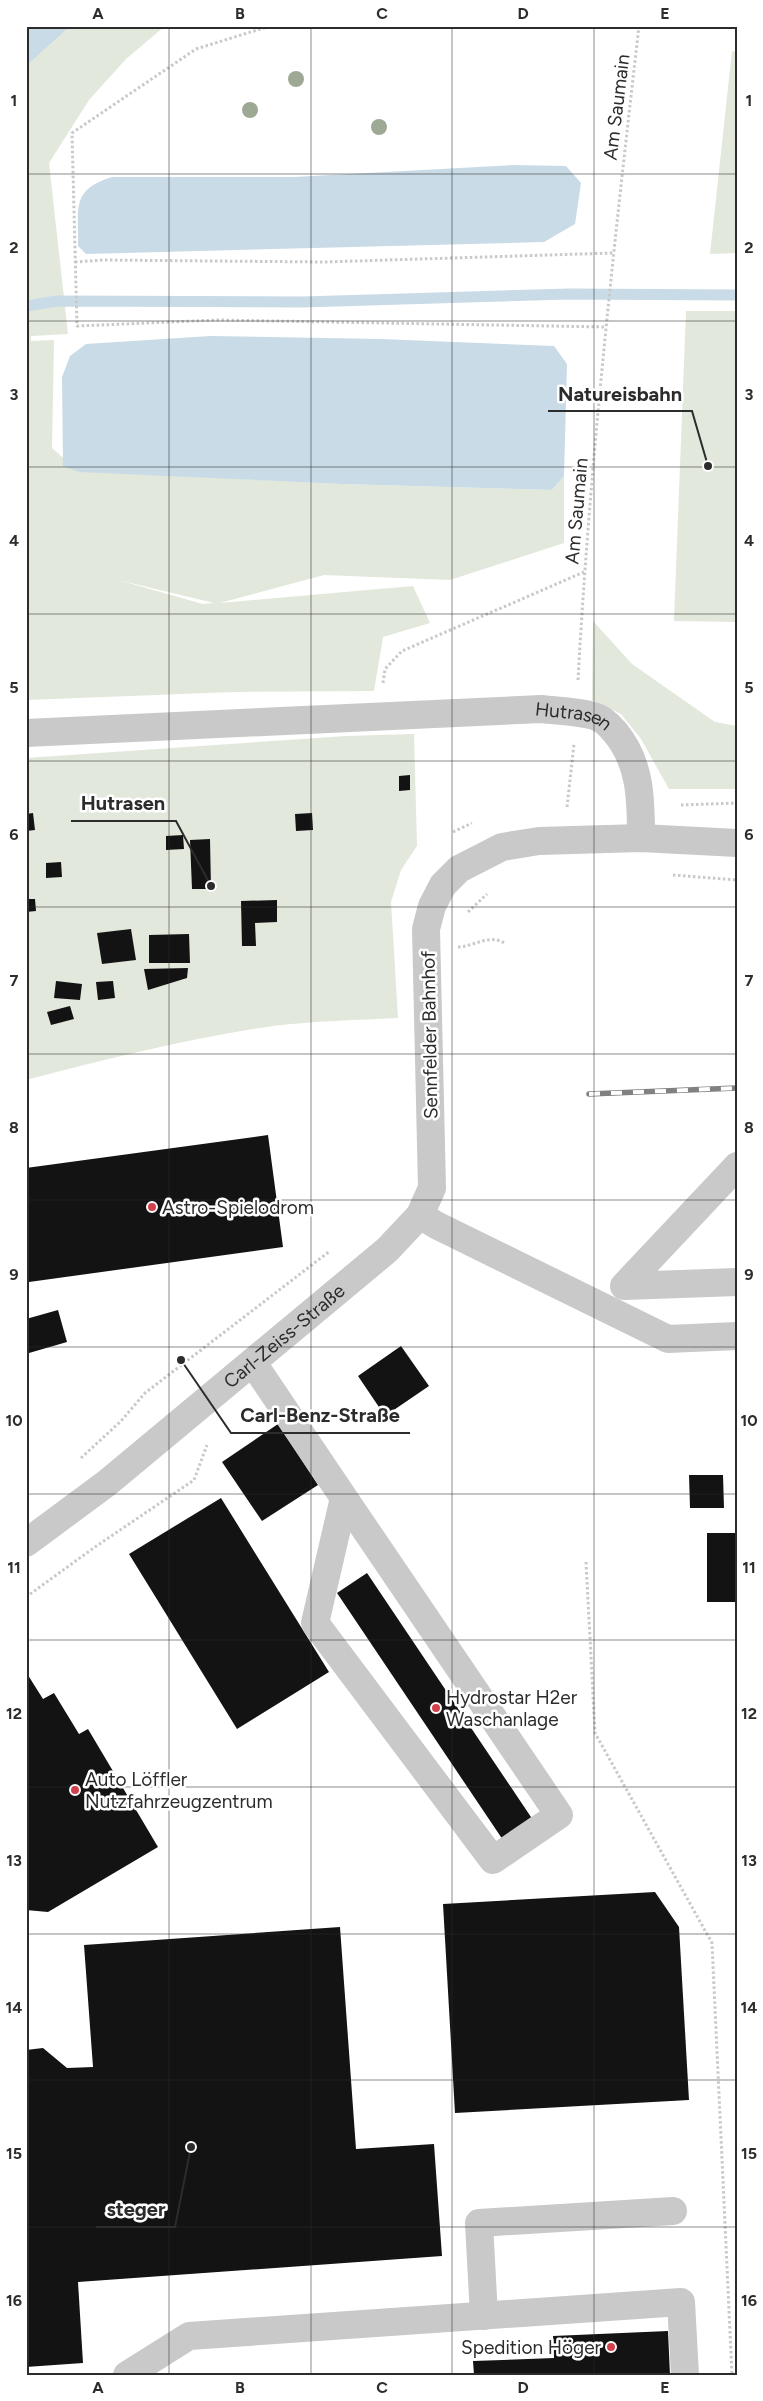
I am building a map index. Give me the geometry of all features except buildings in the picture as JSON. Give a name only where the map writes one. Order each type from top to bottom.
[{"type":"street","name":"Hutrasen","points":[[26,733],[541,709],[577,712],[596,716],[611,727],[622,740],[632,757],[639,779],[641,838]]},
{"type":"street","name":"Sennfelder Bahnhof","points":[[420,1215],[432,1188],[433,1173],[426,929],[432,906],[443,886],[459,870],[502,847],[539,841],[641,838],[737,843]]},
{"type":"street","points":[[592,1301],[624,1286],[737,1166]]},
{"type":"street","points":[[420,1215],[436,1225],[668,1338],[737,1336]]},
{"type":"street","name":"Carl-Zeiss-Straße","points":[[26,1543],[107,1484],[253,1363],[387,1250],[420,1215]]},
{"type":"street","points":[[624,1286],[737,1282]]},
{"type":"street","points":[[253,1363],[559,1815],[493,1860],[315,1623],[344,1498]]},
{"type":"street","points":[[484,2316],[479,2223],[673,2211]]},
{"type":"street","points":[[127,2375],[189,2336],[681,2302],[685,2375]]},
{"type":"path","points":[[270,26],[196,49],[72,133],[75,314],[77,326],[218,320],[606,327]]},
{"type":"path","name":"Am Saumain","points":[[567,808],[577,712],[584,572],[606,313],[639,26]]},
{"type":"path","points":[[75,262],[103,260],[324,262],[613,253]]},
{"type":"path","points":[[383,716],[382,688],[385,668],[402,651],[584,572]]},
{"type":"path","points":[[641,806],[737,802]]},
{"type":"path","points":[[558,809],[576,808]]},
{"type":"path","points":[[446,838],[460,827],[478,820]]},
{"type":"path","points":[[667,875],[737,880]]},
{"type":"path","points":[[466,914],[494,890]]},
{"type":"path","points":[[454,940],[453,948],[469,947],[491,939],[498,939],[506,944]]},
{"type":"path","points":[[80,1459],[121,1421],[145,1393],[332,1249]]},
{"type":"path","points":[[586,1562],[595,1733],[712,1943],[732,2375]]},
{"type":"shaded area","points":[[26,26],[165,26],[126,59],[89,100],[49,163],[68,334],[31,336],[31,341],[54,340],[52,448],[78,471],[341,484],[552,490],[564,476],[564,543],[450,580],[324,575],[220,603],[413,586],[430,623],[383,637],[374,691],[233,692],[26,700]],"holes":[[[118,580],[214,603],[203,604]]]},
{"type":"shaded area","points":[[732,51],[737,52],[737,253],[710,254]]},
{"type":"shaded area","points":[[686,311],[737,311],[737,622],[674,621]]},
{"type":"shaded area","points":[[593,621],[632,664],[715,722],[737,726],[737,789],[669,789],[641,739],[621,714],[592,700]]},
{"type":"shaded area","points":[[414,734],[417,846],[401,870],[391,902],[398,1018],[304,1023],[242,1031],[87,1064],[26,1080],[26,758],[346,736]]},
{"type":"water","points":[[26,26],[70,26],[26,66]]},
{"type":"water","points":[[513,165],[566,166],[581,183],[575,224],[544,242],[86,254],[78,246],[78,211],[83,195],[89,188],[112,177],[294,177]]},
{"type":"water","points":[[210,336],[381,339],[554,346],[567,364],[564,476],[552,490],[341,484],[79,472],[63,466],[62,377],[70,356],[86,344]]},
{"type":"waterway","points":[[26,306],[57,301],[303,302],[569,294],[737,295]]},
{"type":"railway","points":[[589,1094],[737,1088]]},
{"type":"place","name":"Natureisbahn","points":[[708,466]]},
{"type":"place","name":"Hutrasen","points":[[211,886]]},
{"type":"place","name":"Astro-Spielodrom","points":[[152,1207]]},
{"type":"place","name":"Carl-Benz-Straße","points":[[181,1360]]},
{"type":"place","name":"Hydrostar H2er Waschanlage","points":[[436,1708]]},
{"type":"place","name":"Auto Löffler Nutzfahrzeugzentrum","points":[[75,1790]]},
{"type":"place","name":"steger","points":[[191,2147]]},
{"type":"place","name":"Spedition Höger","points":[[611,2347]]}]
